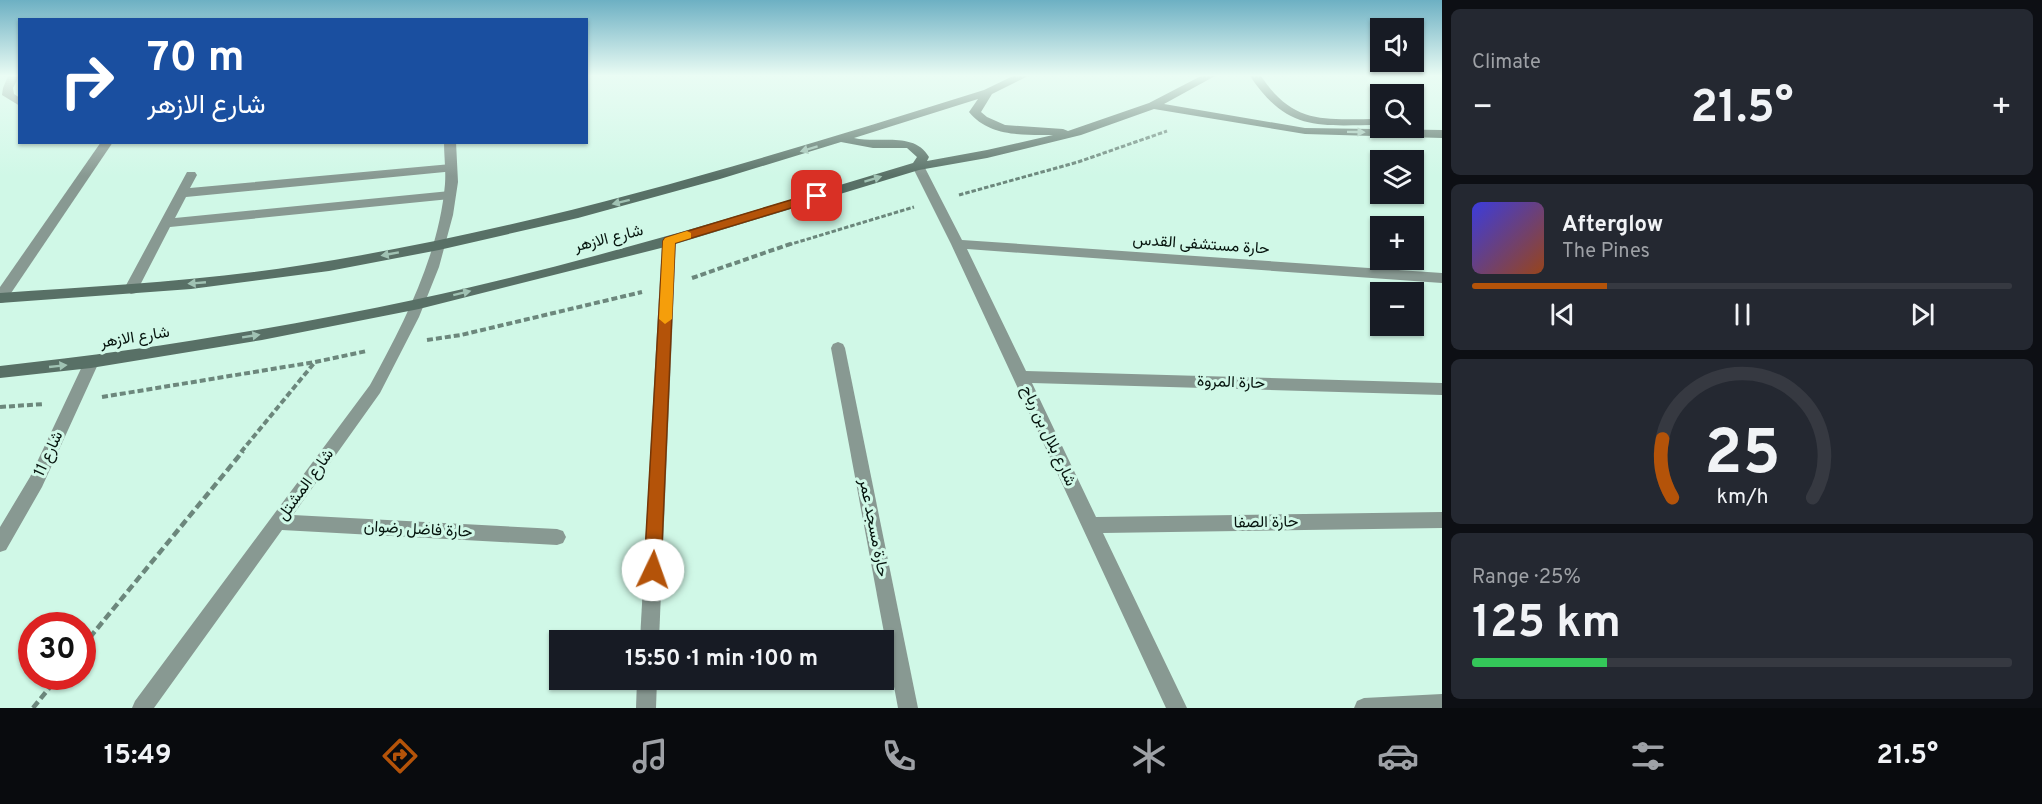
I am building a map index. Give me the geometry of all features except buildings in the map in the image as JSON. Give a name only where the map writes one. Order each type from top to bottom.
[{"type":"main road","name":"شارع الازهر","points":[[0,298],[232,279],[331,265],[441,245],[649,195],[843,139],[935,109]]},
{"type":"main road","points":[[977,109],[975,112],[982,121],[1008,128],[1077,133]]},
{"type":"main road","name":"شارع الازهر","points":[[0,372],[91,362],[262,334],[419,304],[669,241],[918,166],[987,154],[1077,133],[1142,109]]},
{"type":"main road","points":[[1177,109],[1305,131],[1442,134]]},
{"type":"main road","points":[[1283,109],[1296,116],[1316,121],[1370,122]]},
{"type":"main road","points":[[1424,123],[1442,123]]},
{"type":"main road","points":[[843,139],[872,145],[910,144],[923,157],[918,166]]},
{"type":"street","points":[[0,298],[106,144]]},
{"type":"street","name":"شارع المشتل","points":[[145,708],[375,389],[400,343],[419,304],[441,245],[450,195],[450,144]]},
{"type":"street","name":"شارع بلال بن رباح","points":[[918,166],[958,244],[1178,708]]},
{"type":"street","points":[[181,193],[451,168]]},
{"type":"street","points":[[131,289],[191,175]]},
{"type":"street","points":[[164,223],[450,195]]},
{"type":"street","points":[[650,630],[669,241]]},
{"type":"street","name":"حارة مستشفى القدس","points":[[958,244],[1442,278]]},
{"type":"street","name":"حارة مسجد عمر","points":[[837,348],[908,708]]},
{"type":"street","name":"شارع 11","points":[[0,543],[36,482],[91,362]]},
{"type":"street","name":"حارة المروة","points":[[1020,377],[1442,389]]},
{"type":"street","name":"حارة الصفا","points":[[1090,525],[1442,520]]},
{"type":"street","name":"حارة فاضل رضوان","points":[[279,522],[557,537]]},
{"type":"street","points":[[646,708],[647,690]]},
{"type":"street","points":[[1364,708],[1442,704]]},
{"type":"path","points":[[936,201],[1078,162],[1167,131]]},
{"type":"path","points":[[0,407],[72,402],[315,362],[400,343]]},
{"type":"path","points":[[96,630],[315,362]]},
{"type":"path","points":[[33,708],[48,690]]},
{"type":"slow traffic","points":[[665,319],[669,241],[687,235]]},
{"type":"route","points":[[653,570],[669,241],[817,196]]}]
